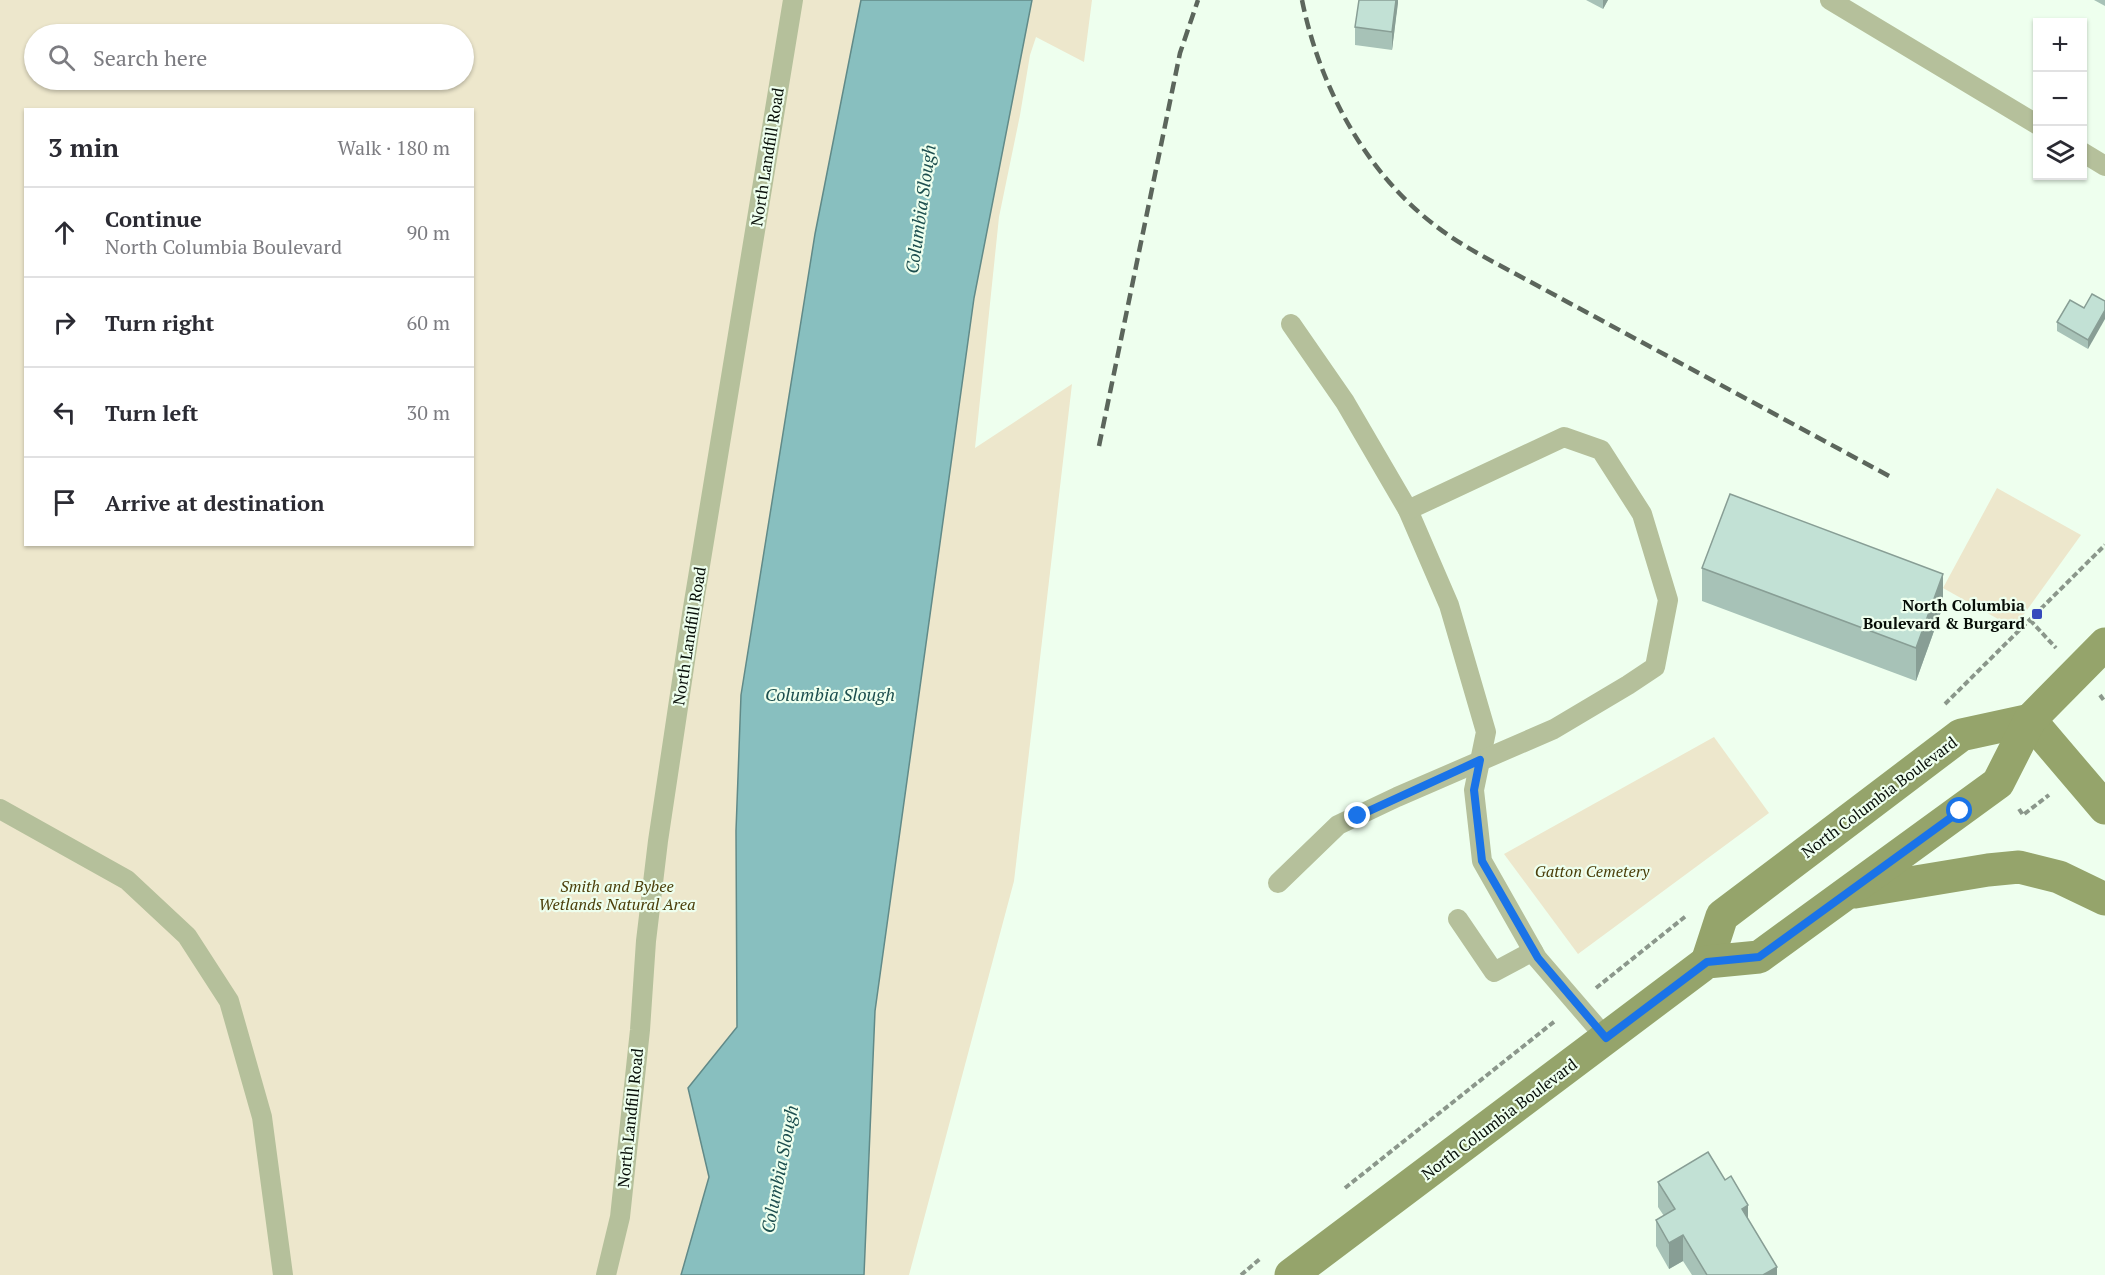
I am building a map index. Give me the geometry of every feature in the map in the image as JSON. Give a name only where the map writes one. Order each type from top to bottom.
[{"type":"main road","points":[[1707,962],[1759,957],[1998,783],[2030,720],[2105,644]]},
{"type":"main road","points":[[2030,720],[2105,808]]},
{"type":"main road","name":"North Columbia Boulevard","points":[[1291,1275],[1707,962],[1722,916],[1960,735],[2030,720]]},
{"type":"main road","points":[[1847,893],[1978,871],[2019,867],[2059,877],[2105,899]]},
{"type":"lane","name":"North Landfill Road","points":[[606,1275],[620,1217],[640,1030],[646,941],[659,830],[692,614],[793,0]]},
{"type":"lane","points":[[1830,0],[2033,123]]},
{"type":"lane","points":[[2087,155],[2105,166]]},
{"type":"lane","points":[[1291,324],[1345,402],[1408,510],[1449,605],[1486,732],[1474,790],[1482,861],[1533,951],[1606,1038]]},
{"type":"lane","points":[[1278,883],[1338,825],[1554,729],[1655,667],[1668,600],[1642,514],[1601,450],[1564,437],[1408,510]]},
{"type":"lane","points":[[0,809],[127,880],[187,936],[229,1001],[262,1117],[283,1275]]},
{"type":"lane","points":[[1458,919],[1494,972],[1533,951]]},
{"type":"path","points":[[2030,620],[2105,545]]},
{"type":"green space","name":"Smith and Bybee Wetlands Natural Area","points":[[0,0],[1092,0],[1084,62],[1036,37],[1030,55],[999,217],[975,448],[1072,384],[1014,881],[909,1275],[0,1275]]},
{"type":"green space","points":[[1997,488],[2081,535],[2014,628],[1943,588]]},
{"type":"green space","name":"Gatton Cemetery","points":[[1714,737],[1769,813],[1578,954],[1504,854]]},
{"type":"water","name":"Columbia Slough","points":[[861,0],[1032,0],[974,298],[875,1011],[864,1275],[681,1275],[709,1177],[688,1088],[737,1027],[736,831],[741,695],[815,234]]},
{"type":"building","points":[[1359,0],[1396,0],[1392,32],[1355,27]]},
{"type":"building","points":[[2092,294],[2105,301],[2105,310],[2088,340],[2057,322],[2070,300],[2084,308]]},
{"type":"building","points":[[1730,494],[1943,574],[1916,648],[1702,568]]},
{"type":"building","points":[[1708,1152],[1725,1180],[1731,1176],[1748,1205],[1742,1209],[1777,1267],[1763,1275],[1707,1275],[1683,1235],[1669,1243],[1656,1220],[1675,1209],[1658,1182]]},
{"type":"railway","points":[[1099,446],[1180,53],[1198,0]]},
{"type":"railway","points":[[1302,0],[1320,63],[1332,93],[1348,123],[1365,151],[1385,177],[1432,223],[1482,256],[1889,476]]},
{"type":"place","name":"North Columbia Boulevard & Burgard","points":[[2037,614]]},
{"type":"route","points":[[1358,816],[1480,760],[1474,790],[1482,861],[1538,958],[1606,1038],[1707,962],[1759,957],[1960,811]]}]
